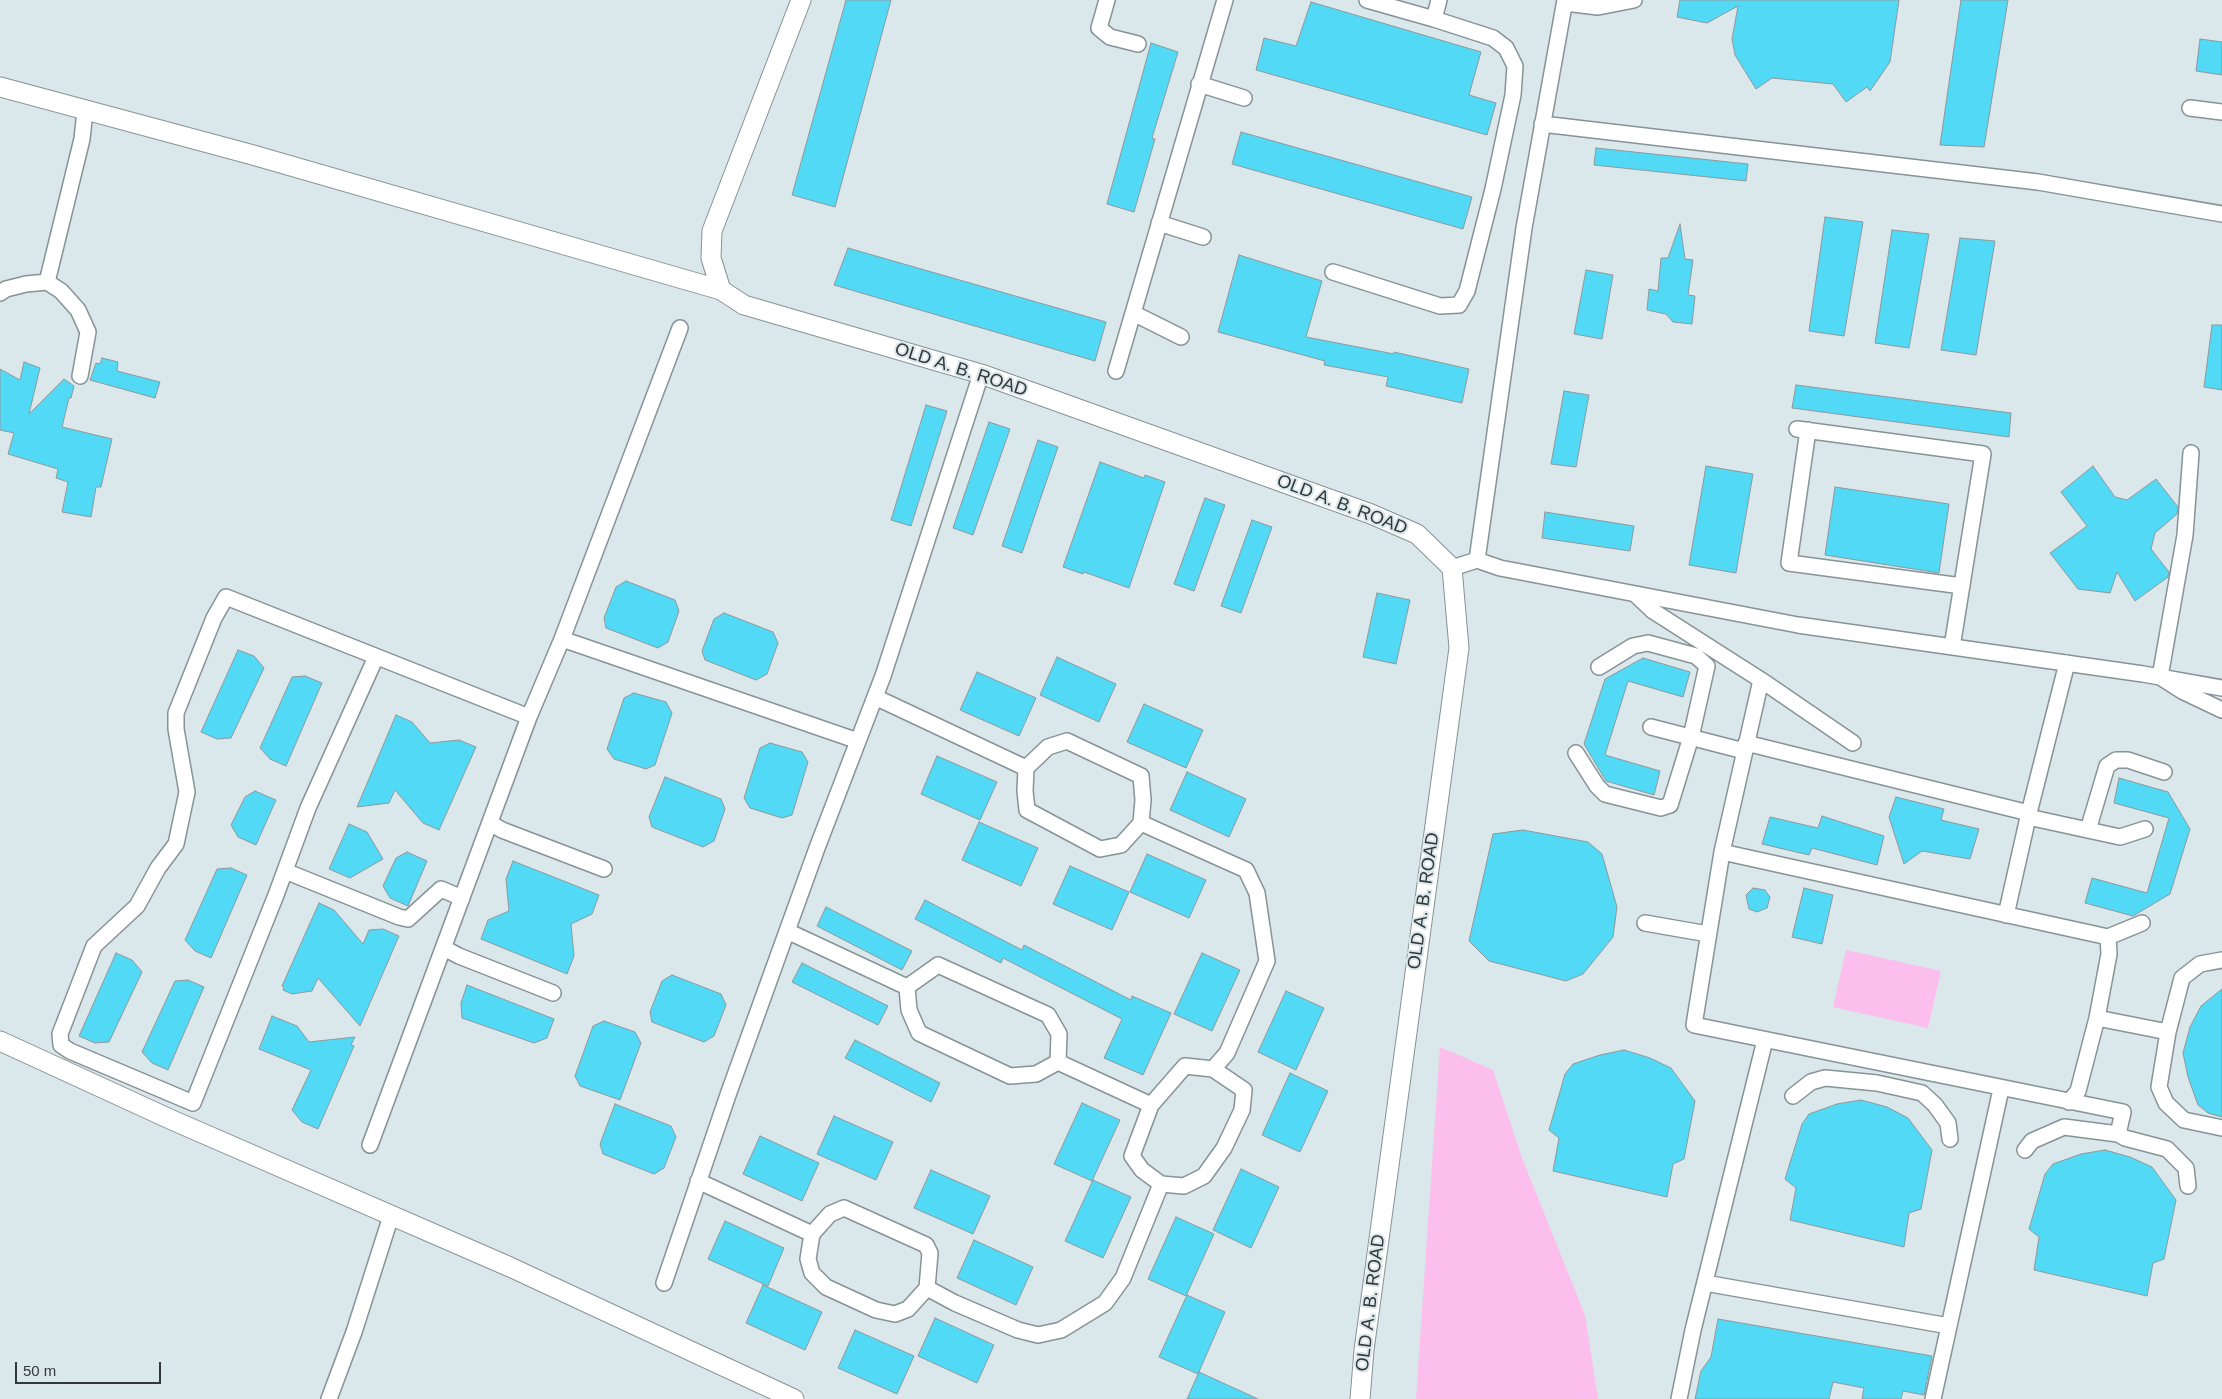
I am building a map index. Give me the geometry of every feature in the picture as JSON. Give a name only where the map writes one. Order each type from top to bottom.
[{"type":"street","points":[[721,290],[711,258],[712,231],[801,0]]},
{"type":"street","points":[[1108,0],[1099,28],[1110,37],[1138,44]]},
{"type":"street","points":[[1116,371],[1225,0]]},
{"type":"street","points":[[1333,272],[1440,306],[1459,305],[1467,291],[1493,190],[1513,94],[1515,66],[1506,48],[1493,38],[1434,18],[1367,0]]},
{"type":"street","points":[[1434,18],[1439,0]]},
{"type":"street","points":[[1477,560],[1518,266],[1565,1],[1598,7],[1634,0]]},
{"type":"street","points":[[1199,84],[1244,98]]},
{"type":"street","name":"OLD A. B. ROAD","points":[[0,86],[85,111],[253,155],[721,290],[744,305],[981,374],[1371,514],[1417,534],[1452,568],[1459,648],[1366,1340],[1360,1399]]},
{"type":"street","points":[[2190,108],[2222,112]]},
{"type":"street","points":[[47,282],[82,139],[85,111]]},
{"type":"street","points":[[1542,124],[2038,182],[2222,214]]},
{"type":"street","points":[[1159,223],[1203,237]]},
{"type":"street","points":[[0,293],[6,289],[26,284],[47,282],[61,291],[78,310],[88,332],[80,376]]},
{"type":"street","points":[[1133,313],[1181,337]]},
{"type":"street","points":[[370,1144],[529,717],[562,639],[680,328]]},
{"type":"street","points":[[664,1283],[698,1181],[787,931],[875,697],[981,374]]},
{"type":"street","points":[[1952,647],[1984,454],[1802,429],[1789,563],[1962,586]]},
{"type":"street","points":[[2160,677],[2185,535],[2190,454]]},
{"type":"street","points":[[1452,568],[1477,560],[1500,568],[1798,626],[2067,663],[2222,688]]},
{"type":"street","points":[[1635,594],[1653,611],[1761,680],[1853,743]]},
{"type":"street","points":[[376,657],[308,808],[193,1103],[70,1051],[61,1045],[60,1034],[94,946],[136,906],[158,868],[176,844],[187,792],[176,729],[176,713],[214,618],[226,597],[529,717]]},
{"type":"street","points":[[562,639],[858,741]]},
{"type":"street","points":[[1576,753],[1597,786],[1605,794],[1660,808],[1670,805],[1691,737],[1708,666],[1696,656],[1648,643],[1633,646],[1599,667]]},
{"type":"street","points":[[2006,915],[2028,815],[2067,663]]},
{"type":"street","points":[[2160,677],[2182,691],[2222,710]]},
{"type":"street","points":[[1761,680],[1722,852],[1694,1025],[2001,1089],[2122,1112],[2118,1134]]},
{"type":"street","points":[[875,697],[1026,768]]},
{"type":"street","points":[[1651,727],[1745,747],[2120,837],[2145,829]]},
{"type":"street","points":[[1067,741],[1141,776],[1143,800],[1141,823],[1120,845],[1100,849],[1027,810],[1025,791],[1026,768],[1048,747],[1067,741]]},
{"type":"street","points":[[2088,830],[2107,766],[2116,760],[2128,760],[2164,772]]},
{"type":"street","points":[[490,823],[604,869]]},
{"type":"street","points":[[1141,823],[1246,870],[1257,893],[1267,961],[1227,1053],[1214,1068]]},
{"type":"street","points":[[1722,852],[2108,937],[2142,923]]},
{"type":"street","points":[[285,871],[399,918],[408,919],[441,889],[462,898]]},
{"type":"street","points":[[1645,923],[1708,934]]},
{"type":"street","points":[[787,931],[907,987]]},
{"type":"street","points":[[2069,1102],[2078,1091],[2097,1018],[2109,954],[2108,937]]},
{"type":"street","points":[[444,948],[459,956],[554,993]]},
{"type":"street","points":[[2222,960],[2200,964],[2182,978],[2168,1032],[2159,1087],[2166,1104],[2184,1120],[2222,1128]]},
{"type":"street","points":[[907,987],[922,974],[938,965],[1048,1015],[1059,1034],[1058,1062]]},
{"type":"street","points":[[907,987],[909,1010],[919,1033],[1010,1076],[1036,1074],[1058,1062]]},
{"type":"street","points":[[2097,1018],[2168,1032]]},
{"type":"street","points":[[1679,1399],[1705,1283],[1766,1040]]},
{"type":"street","points":[[0,1041],[172,1120],[510,1267],[794,1399]]},
{"type":"street","points":[[1058,1062],[1151,1105]]},
{"type":"street","points":[[1876,1083],[1882,1064]]},
{"type":"street","points":[[1185,1066],[1214,1068],[1244,1090],[1242,1110],[1224,1148],[1204,1176],[1184,1186],[1161,1184],[1142,1170],[1132,1156],[1151,1105],[1185,1066]]},
{"type":"street","points":[[1793,1096],[1811,1082],[1825,1078],[1876,1083],[1922,1093],[1935,1105],[1948,1123],[1950,1139]]},
{"type":"street","points":[[1933,1399],[2001,1089]]},
{"type":"street","points":[[2026,1150],[2032,1141],[2064,1127],[2118,1134],[2167,1149],[2186,1168],[2188,1186]]},
{"type":"street","points":[[698,1181],[812,1234]]},
{"type":"street","points":[[927,1288],[955,1303],[1018,1330],[1038,1335],[1061,1330],[1105,1303],[1114,1291],[1122,1278],[1161,1184]]},
{"type":"street","points":[[844,1208],[926,1244],[930,1253],[927,1288],[908,1309],[895,1314],[876,1310],[826,1287],[812,1274],[808,1259],[812,1234],[830,1214],[844,1208]]},
{"type":"street","points":[[329,1399],[354,1332],[391,1216]]},
{"type":"street","points":[[1705,1283],[1949,1326]]},
{"type":"shaded area","points":[[1846,950],[1941,971],[1928,1028],[1833,1007]]},
{"type":"shaded area","points":[[1440,1047],[1493,1070],[1522,1158],[1585,1315],[1598,1399],[1416,1399]]},
{"type":"building","points":[[846,0],[891,0],[835,207],[792,195]]},
{"type":"building","points":[[1680,0],[1899,0],[1890,62],[1870,91],[1867,87],[1846,102],[1833,84],[1772,78],[1756,89],[1735,55],[1732,39],[1738,6],[1707,23],[1677,17]]},
{"type":"building","points":[[1961,0],[2008,0],[1984,147],[1940,145]]},
{"type":"building","points":[[1311,2],[1481,52],[1469,95],[1496,103],[1487,135],[1256,70],[1264,38],[1296,46]]},
{"type":"building","points":[[2200,39],[2222,42],[2222,75],[2196,71]]},
{"type":"building","points":[[1151,43],[1178,52],[1152,138],[1155,139],[1134,212],[1107,204]]},
{"type":"building","points":[[1241,132],[1472,197],[1463,229],[1232,164]]},
{"type":"building","points":[[1596,148],[1748,164],[1746,181],[1594,165]]},
{"type":"building","points":[[1825,217],[1863,222],[1844,336],[1809,331]]},
{"type":"building","points":[[1680,224],[1685,259],[1693,260],[1688,295],[1695,296],[1692,324],[1673,322],[1666,314],[1647,310],[1649,289],[1658,291],[1661,258],[1668,258]]},
{"type":"building","points":[[1892,230],[1929,234],[1909,348],[1875,343]]},
{"type":"building","points":[[1960,238],[1995,241],[1976,355],[1941,350]]},
{"type":"building","points":[[848,248],[1106,322],[1095,361],[834,285]]},
{"type":"building","points":[[1239,255],[1322,281],[1306,337],[1394,354],[1394,352],[1469,369],[1462,403],[1386,386],[1388,377],[1324,365],[1325,361],[1218,332]]},
{"type":"building","points":[[1586,270],[1613,275],[1602,339],[1574,334]]},
{"type":"building","points":[[2212,325],[2222,325],[2222,390],[2204,387]]},
{"type":"building","points":[[102,358],[118,362],[117,371],[160,382],[155,398],[90,380],[96,363],[100,364]]},
{"type":"building","points":[[24,362],[40,368],[29,414],[64,379],[74,386],[62,427],[112,439],[101,487],[96,487],[91,517],[62,512],[68,482],[56,478],[58,469],[8,454],[14,433],[0,430],[0,369],[20,380]]},
{"type":"building","points":[[1796,385],[2011,413],[2009,437],[1792,408]]},
{"type":"building","points":[[1564,391],[1589,395],[1576,467],[1551,464]]},
{"type":"building","points":[[926,405],[947,411],[911,526],[891,520]]},
{"type":"building","points":[[989,422],[1010,429],[973,535],[953,528]]},
{"type":"building","points":[[1038,440],[1058,447],[1022,553],[1002,546]]},
{"type":"building","points":[[1100,462],[1144,478],[1145,475],[1165,482],[1129,588],[1084,572],[1083,574],[1063,567]]},
{"type":"building","points":[[1706,466],[1753,474],[1736,573],[1689,565]]},
{"type":"building","points":[[2093,466],[2115,497],[2127,500],[2156,479],[2178,507],[2177,514],[2155,533],[2151,549],[2169,572],[2168,577],[2135,601],[2117,572],[2110,593],[2078,589],[2050,553],[2087,526],[2061,492]]},
{"type":"building","points":[[1835,487],[1949,504],[1939,573],[1825,555]]},
{"type":"building","points":[[1205,498],[1225,505],[1194,591],[1174,584]]},
{"type":"building","points":[[1545,512],[1634,526],[1630,551],[1542,538]]},
{"type":"building","points":[[1252,520],[1272,527],[1241,613],[1221,606]]},
{"type":"building","points":[[626,581],[675,600],[679,611],[668,642],[658,648],[606,628],[604,618],[616,587]]},
{"type":"building","points":[[1377,593],[1410,600],[1396,664],[1363,657]]},
{"type":"building","points":[[724,613],[773,632],[778,643],[767,674],[756,680],[705,660],[702,651],[714,619]]},
{"type":"building","points":[[238,650],[254,656],[264,668],[231,738],[217,739],[201,732]]},
{"type":"building","points":[[1057,657],[1116,684],[1099,722],[1040,695]]},
{"type":"building","points":[[1643,658],[1690,672],[1683,697],[1628,681],[1605,755],[1660,771],[1654,795],[1606,781],[1584,744],[1605,679]]},
{"type":"building","points":[[977,672],[1036,698],[1019,736],[960,710]]},
{"type":"building","points":[[305,676],[322,683],[286,766],[270,759],[260,748],[292,677]]},
{"type":"building","points":[[634,693],[666,702],[672,713],[655,765],[646,769],[614,759],[607,749],[624,698]]},
{"type":"building","points":[[1144,704],[1203,730],[1186,768],[1127,742]]},
{"type":"building","points":[[396,715],[412,722],[430,743],[459,740],[476,747],[439,830],[423,823],[395,790],[389,803],[357,807]]},
{"type":"building","points":[[770,743],[802,752],[808,762],[792,815],[782,818],[750,808],[744,798],[760,748]]},
{"type":"building","points":[[937,756],[997,782],[980,820],[921,794]]},
{"type":"building","points":[[1187,772],[1246,799],[1229,837],[1170,810]]},
{"type":"building","points":[[665,777],[721,799],[725,809],[714,841],[703,847],[652,827],[649,817]]},
{"type":"building","points":[[2119,778],[2168,792],[2190,829],[2170,894],[2133,916],[2085,903],[2092,878],[2147,893],[2169,818],[2114,803]]},
{"type":"building","points":[[255,791],[276,800],[256,845],[238,837],[231,825],[245,797]]},
{"type":"building","points":[[1896,797],[1944,809],[1941,820],[1979,829],[1970,859],[1922,851],[1904,864],[1889,817]]},
{"type":"building","points":[[1822,816],[1884,836],[1877,865],[1812,848],[1809,855],[1762,844],[1770,817],[1818,828]]},
{"type":"building","points":[[979,822],[1038,848],[1021,886],[962,860]]},
{"type":"building","points":[[349,824],[367,832],[383,859],[350,878],[329,869]]},
{"type":"building","points":[[1523,830],[1588,842],[1602,854],[1617,907],[1613,937],[1583,974],[1566,981],[1489,961],[1469,941],[1493,834]]},
{"type":"building","points":[[407,852],[427,861],[408,906],[390,898],[383,886],[396,858]]},
{"type":"building","points":[[1147,854],[1206,880],[1189,918],[1130,892]]},
{"type":"building","points":[[513,861],[599,895],[592,914],[571,924],[574,956],[567,974],[481,939],[488,920],[509,911],[506,879]]},
{"type":"building","points":[[1070,866],[1129,892],[1112,930],[1053,904]]},
{"type":"building","points":[[231,868],[247,875],[211,958],[195,951],[185,940],[217,869]]},
{"type":"building","points":[[1753,888],[1765,890],[1770,897],[1767,908],[1757,912],[1749,909],[1746,895]]},
{"type":"building","points":[[1804,888],[1833,895],[1822,944],[1792,937]]},
{"type":"building","points":[[925,900],[1022,950],[1024,945],[1131,1000],[1132,996],[1171,1013],[1143,1075],[1104,1058],[1122,1019],[1003,958],[1001,963],[915,919]]},
{"type":"building","points":[[319,903],[334,910],[363,944],[369,930],[383,929],[399,936],[360,1026],[318,978],[312,991],[292,994],[283,990],[284,987],[282,986]]},
{"type":"building","points":[[826,907],[912,951],[902,970],[817,926]]},
{"type":"building","points":[[116,953],[132,960],[142,972],[109,1042],[95,1043],[79,1036]]},
{"type":"building","points":[[1202,953],[1240,970],[1212,1031],[1174,1014]]},
{"type":"building","points":[[802,963],[888,1006],[878,1025],[792,982]]},
{"type":"building","points":[[672,975],[721,994],[726,1005],[714,1036],[704,1042],[652,1022],[650,1012],[662,981]]},
{"type":"building","points":[[188,980],[204,987],[168,1070],[152,1063],[142,1052],[175,981]]},
{"type":"building","points":[[467,985],[554,1019],[547,1038],[534,1043],[462,1018],[461,1003]]},
{"type":"building","points":[[2222,989],[2222,1117],[2208,1113],[2198,1105],[2188,1077],[2183,1053],[2190,1027],[2201,1006]]},
{"type":"building","points":[[1286,991],[1324,1008],[1296,1070],[1258,1052]]},
{"type":"building","points":[[272,1016],[297,1026],[309,1042],[355,1037],[351,1045],[354,1046],[318,1129],[302,1122],[292,1110],[311,1070],[259,1049]]},
{"type":"building","points":[[604,1021],[635,1032],[641,1043],[620,1100],[580,1086],[575,1076],[593,1026]]},
{"type":"building","points":[[855,1040],[940,1083],[931,1102],[845,1058]]},
{"type":"building","points":[[1624,1050],[1650,1058],[1671,1068],[1695,1101],[1684,1159],[1673,1164],[1667,1197],[1553,1171],[1559,1138],[1549,1130],[1565,1074],[1573,1064],[1600,1055]]},
{"type":"building","points":[[1290,1073],[1328,1091],[1300,1152],[1262,1135]]},
{"type":"building","points":[[1861,1100],[1887,1107],[1908,1118],[1932,1150],[1921,1209],[1909,1213],[1904,1247],[1790,1220],[1796,1188],[1785,1179],[1802,1124],[1809,1114],[1837,1104]]},
{"type":"building","points":[[1082,1103],[1120,1120],[1092,1181],[1054,1164]]},
{"type":"building","points":[[615,1104],[671,1126],[676,1137],[664,1168],[654,1174],[603,1154],[600,1144]]},
{"type":"building","points":[[834,1116],[893,1142],[876,1180],[817,1154]]},
{"type":"building","points":[[760,1136],[819,1163],[802,1201],[743,1174]]},
{"type":"building","points":[[2105,1150],[2130,1157],[2152,1167],[2176,1200],[2164,1259],[2153,1263],[2147,1296],[2034,1270],[2039,1237],[2029,1229],[2045,1174],[2053,1164],[2081,1154]]},
{"type":"building","points":[[1241,1169],[1279,1187],[1251,1248],[1213,1230]]},
{"type":"building","points":[[931,1170],[990,1196],[973,1234],[914,1208]]},
{"type":"building","points":[[1093,1180],[1131,1197],[1103,1258],[1065,1241]]},
{"type":"building","points":[[1176,1217],[1214,1234],[1186,1296],[1148,1279]]},
{"type":"building","points":[[725,1221],[784,1248],[768,1286],[708,1259]]},
{"type":"building","points":[[974,1240],[1033,1267],[1016,1305],[957,1278]]},
{"type":"building","points":[[763,1285],[822,1312],[805,1350],[746,1323]]},
{"type":"building","points":[[1187,1295],[1225,1312],[1198,1374],[1159,1357]]},
{"type":"building","points":[[935,1318],[994,1345],[977,1383],[918,1356]]},
{"type":"building","points":[[1718,1319],[1932,1356],[1924,1395],[1903,1391],[1901,1399],[1862,1399],[1864,1388],[1833,1382],[1829,1399],[1695,1399],[1701,1371],[1711,1357]]},
{"type":"building","points":[[855,1330],[914,1356],[897,1394],[838,1368]]},
{"type":"building","points":[[1199,1372],[1258,1399],[1187,1399]]}]
